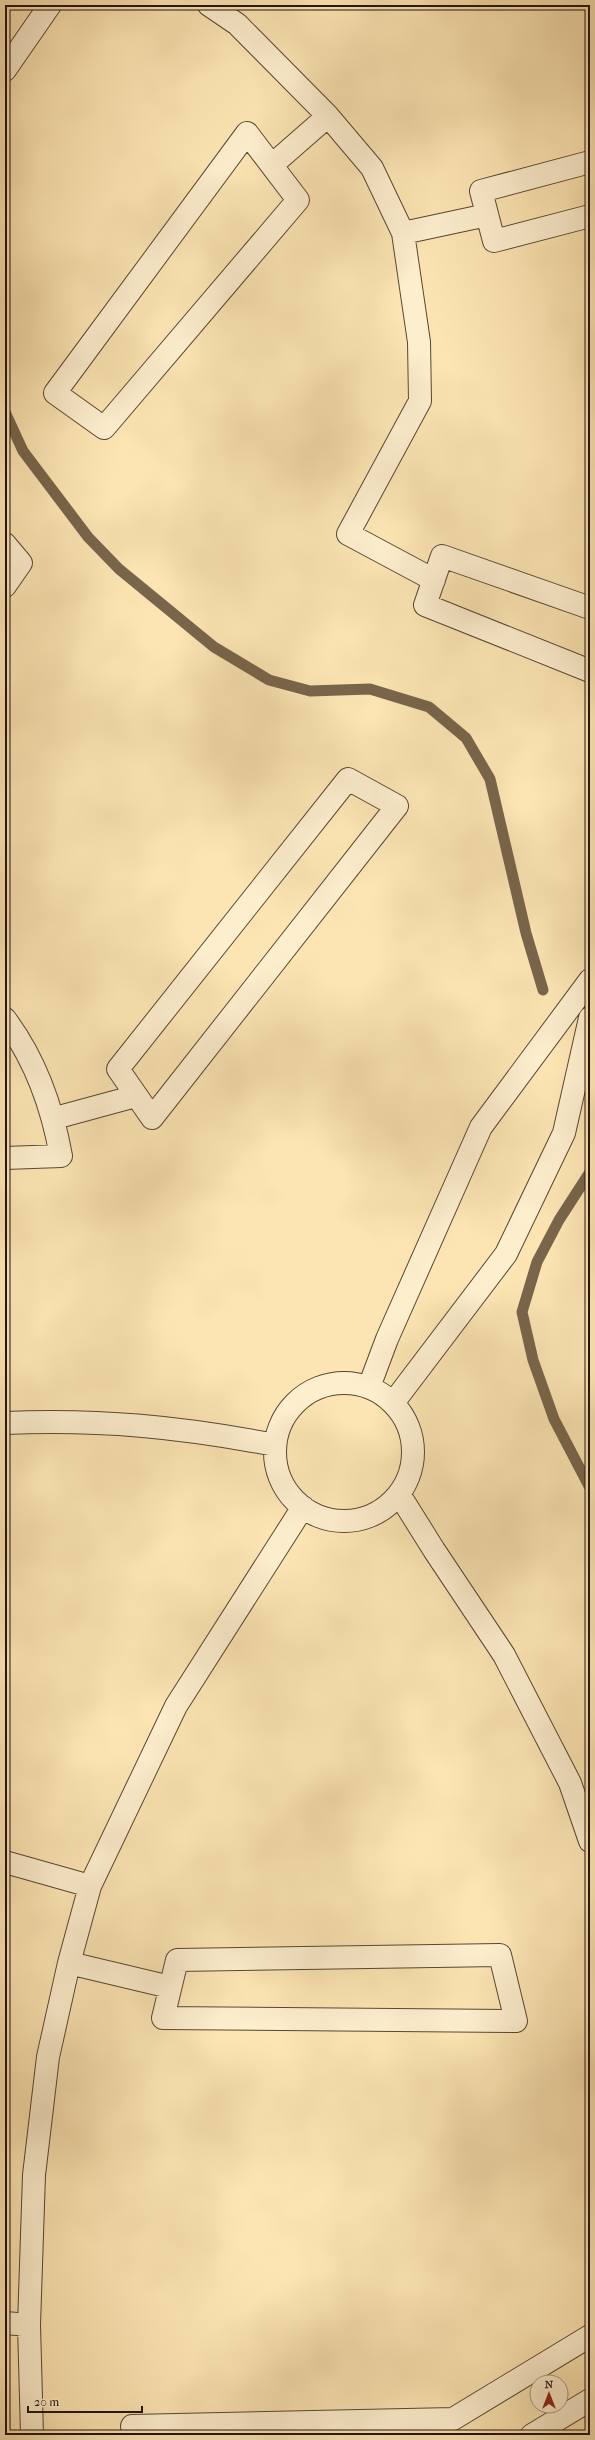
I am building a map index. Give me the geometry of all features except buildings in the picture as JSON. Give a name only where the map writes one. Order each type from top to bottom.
[{"type":"street","points":[[5,70],[50,5]]},
{"type":"street","points":[[210,5],[237,24],[328,116],[372,168],[403,233],[419,342],[420,401],[348,534],[434,580]]},
{"type":"street","points":[[272,165],[328,116]]},
{"type":"street","points":[[247,133],[272,165],[298,200],[104,428],[55,393],[247,133]]},
{"type":"street","points":[[590,162],[481,191],[494,241],[590,216]]},
{"type":"street","points":[[403,233],[487,215]]},
{"type":"street","points":[[5,544],[21,563],[5,586]]},
{"type":"street","points":[[590,608],[442,556],[425,605],[590,670]]},
{"type":"street","points":[[348,779],[397,806],[152,1118],[136,1096],[118,1069],[348,779]]},
{"type":"street","points":[[369,1387],[387,1339],[481,1127],[590,980]]},
{"type":"street","points":[[393,1403],[506,1254],[564,1133],[590,1018]]},
{"type":"street","points":[[5,1019],[30,1058],[45,1089],[55,1118],[61,1156],[5,1158]]},
{"type":"street","points":[[55,1118],[136,1096]]},
{"type":"street","points":[[341,1384],[369,1387],[393,1403],[405,1418],[412,1437],[414,1457],[409,1476],[399,1494],[383,1509],[364,1518],[343,1521],[322,1517],[303,1507],[286,1490],[277,1468],[275,1445],[280,1425],[292,1406],[308,1393],[327,1385],[341,1384]]},
{"type":"street","points":[[5,1423],[49,1421],[125,1423],[200,1431],[275,1445]]},
{"type":"street","points":[[399,1494],[434,1550],[504,1654],[570,1783],[590,1841]]},
{"type":"street","points":[[32,2435],[29,2325],[34,2175],[48,2057],[69,1963],[90,1886],[176,1706],[303,1507]]},
{"type":"street","points":[[5,1862],[90,1886]]},
{"type":"street","points":[[500,1955],[516,2022],[163,2018],[170,1987],[177,1960],[500,1955]]},
{"type":"street","points":[[69,1963],[170,1987]]},
{"type":"street","points":[[5,2324],[29,2325]]},
{"type":"street","points":[[133,2435],[132,2426],[453,2419],[590,2336]]},
{"type":"street","points":[[532,2435],[590,2400]]},
{"type":"waterway","points":[[5,412],[23,451],[88,537],[119,569],[214,647],[269,680],[310,691],[370,689],[429,707],[466,738],[490,779],[526,933],[543,990]]},
{"type":"waterway","points":[[590,1172],[559,1220],[537,1262],[522,1312],[533,1360],[554,1419],[590,1488]]}]
